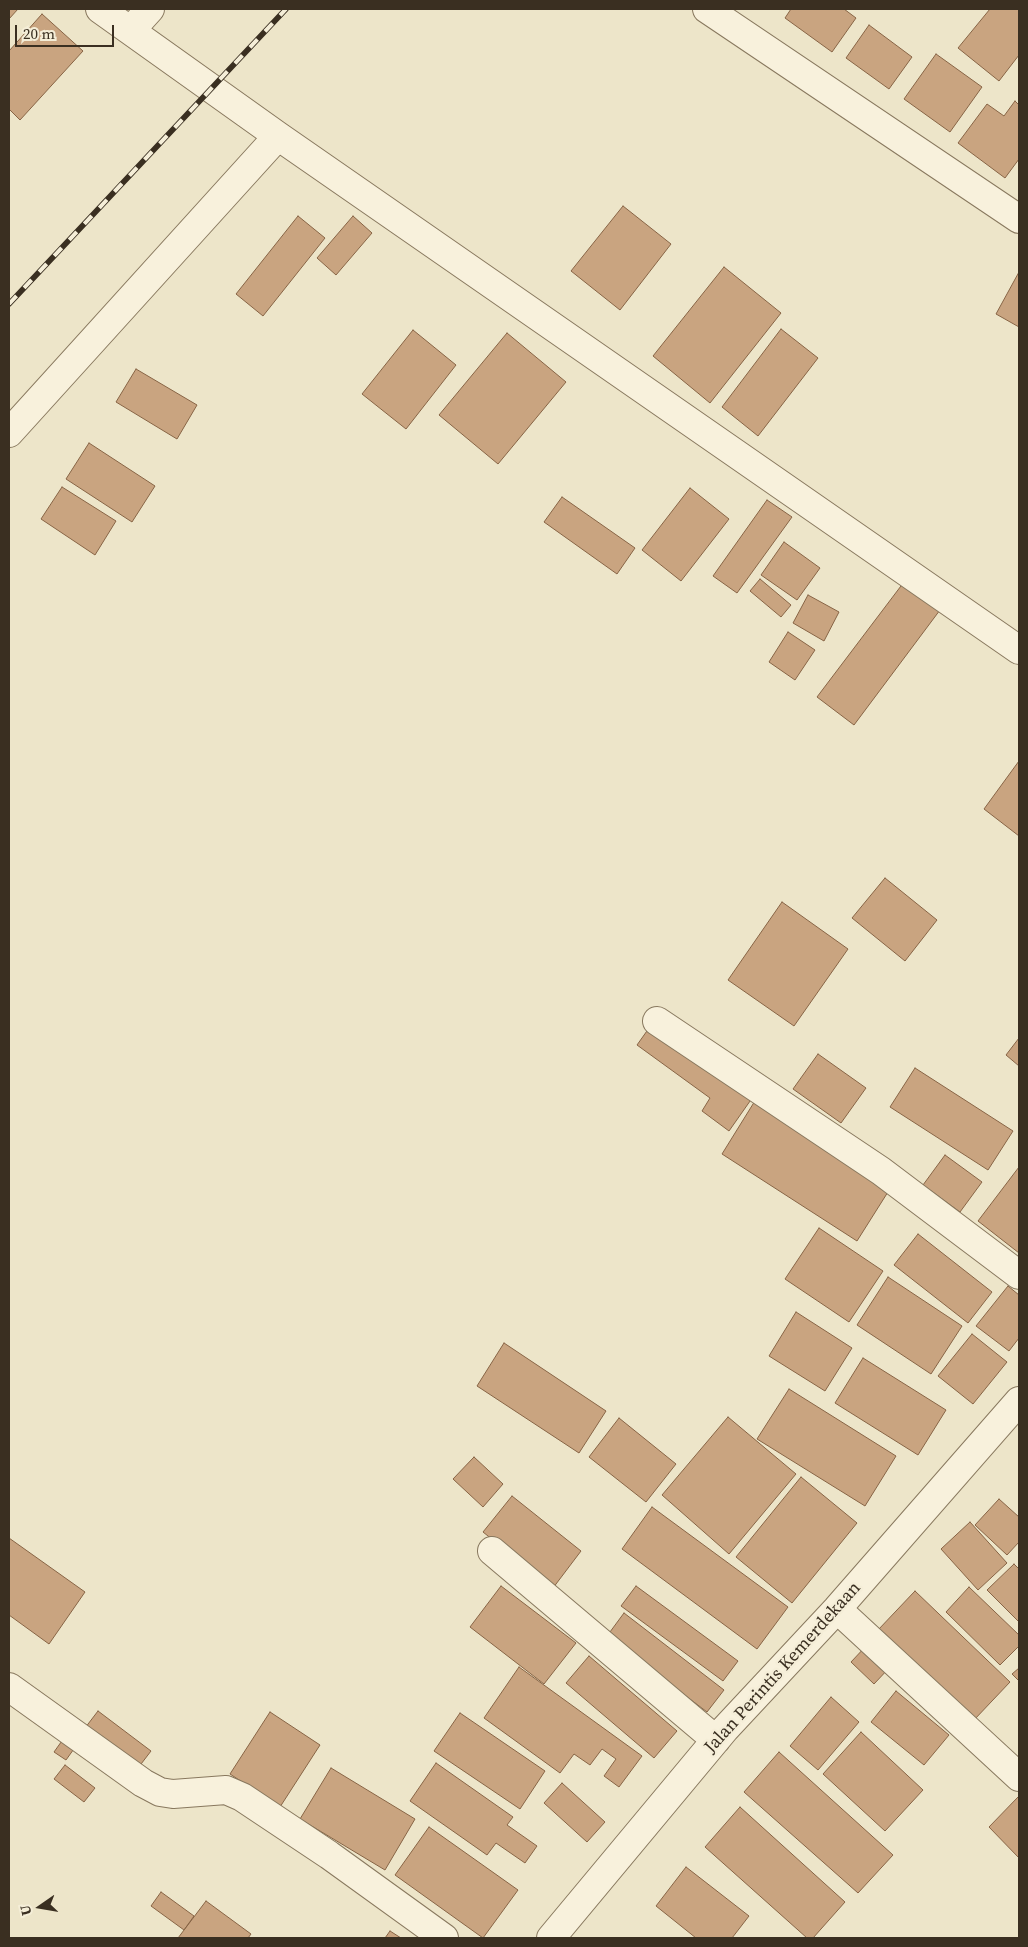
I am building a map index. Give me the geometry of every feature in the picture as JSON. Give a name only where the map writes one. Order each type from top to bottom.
[{"type":"street","points":[[100,9],[278,136],[1019,650]]},
{"type":"street","points":[[131,30],[150,9]]},
{"type":"street","points":[[707,9],[1019,219]]},
{"type":"street","points":[[9,433],[278,136]]},
{"type":"street","points":[[657,1021],[881,1171],[1019,1275]]},
{"type":"street","name":"Jalan Perintis Kemerdekaan","points":[[551,1938],[716,1740],[837,1609],[1019,1401]]},
{"type":"street","points":[[492,1551],[716,1740]]},
{"type":"street","points":[[837,1609],[1019,1777]]},
{"type":"street","points":[[9,1687],[143,1783],[160,1792],[172,1794],[226,1790],[242,1797],[329,1855],[444,1938]]},
{"type":"building","points":[[9,9],[18,9],[9,19]]},
{"type":"building","points":[[791,9],[844,9],[856,18],[832,52],[785,18]]},
{"type":"building","points":[[990,9],[1019,9],[1019,55],[999,81],[958,48]]},
{"type":"building","points":[[42,14],[83,51],[20,120],[9,109],[9,51]]},
{"type":"building","points":[[869,25],[912,57],[889,89],[846,58]]},
{"type":"building","points":[[936,54],[982,87],[950,132],[904,99]]},
{"type":"building","points":[[1015,101],[1019,105],[1019,159],[1005,178],[958,143],[987,104],[1004,116]]},
{"type":"building","points":[[623,206],[671,244],[620,310],[571,271]]},
{"type":"building","points":[[298,216],[325,238],[263,316],[236,294]]},
{"type":"building","points":[[353,216],[372,233],[336,275],[317,258]]},
{"type":"building","points":[[724,267],[781,313],[710,403],[653,356]]},
{"type":"building","points":[[1019,272],[1019,327],[996,314]]},
{"type":"building","points":[[781,329],[818,358],[758,436],[722,407]]},
{"type":"building","points":[[413,330],[456,365],[406,429],[362,394]]},
{"type":"building","points":[[507,333],[566,382],[498,464],[439,415]]},
{"type":"building","points":[[136,369],[197,405],[177,439],[116,402]]},
{"type":"building","points":[[89,443],[155,486],[132,522],[66,479]]},
{"type":"building","points":[[62,487],[116,521],[95,555],[41,519]]},
{"type":"building","points":[[690,488],[729,519],[681,581],[642,550]]},
{"type":"building","points":[[562,497],[635,548],[617,574],[544,522]]},
{"type":"building","points":[[767,500],[792,517],[737,593],[713,576]]},
{"type":"building","points":[[784,542],[820,568],[797,600],[761,575]]},
{"type":"building","points":[[760,579],[791,605],[781,617],[750,591]]},
{"type":"building","points":[[904,582],[940,610],[854,725],[817,697]]},
{"type":"building","points":[[808,595],[839,612],[824,641],[793,623]]},
{"type":"building","points":[[788,632],[815,650],[795,680],[769,662]]},
{"type":"building","points":[[1019,761],[1019,836],[984,809]]},
{"type":"building","points":[[885,878],[937,920],[905,961],[852,918]]},
{"type":"building","points":[[782,902],[848,949],[794,1026],[728,980]]},
{"type":"building","points":[[654,1021],[755,1094],[729,1131],[702,1111],[710,1098],[637,1045]]},
{"type":"building","points":[[1019,1038],[1019,1066],[1006,1055]]},
{"type":"building","points":[[818,1054],[866,1088],[841,1123],[793,1089]]},
{"type":"building","points":[[915,1068],[1013,1131],[988,1170],[890,1107]]},
{"type":"building","points":[[758,1096],[893,1184],[857,1241],[722,1154]]},
{"type":"building","points":[[945,1155],[982,1182],[960,1212],[923,1185]]},
{"type":"building","points":[[1019,1167],[1019,1253],[978,1221]]},
{"type":"building","points":[[819,1228],[883,1271],[849,1322],[785,1279]]},
{"type":"building","points":[[918,1234],[992,1292],[968,1323],[894,1265]]},
{"type":"building","points":[[888,1277],[962,1326],[931,1374],[857,1325]]},
{"type":"building","points":[[1008,1286],[1019,1295],[1019,1338],[1009,1351],[976,1326]]},
{"type":"building","points":[[796,1312],[852,1348],[825,1391],[769,1356]]},
{"type":"building","points":[[972,1334],[1007,1362],[973,1404],[938,1376]]},
{"type":"building","points":[[504,1343],[606,1411],[579,1453],[477,1386]]},
{"type":"building","points":[[863,1358],[946,1410],[918,1455],[835,1403]]},
{"type":"building","points":[[789,1389],[896,1456],[865,1506],[757,1439]]},
{"type":"building","points":[[728,1417],[796,1474],[729,1554],[662,1495]]},
{"type":"building","points":[[619,1418],[676,1464],[646,1502],[589,1457]]},
{"type":"building","points":[[474,1457],[503,1484],[483,1507],[453,1479]]},
{"type":"building","points":[[801,1477],[857,1523],[792,1603],[736,1557]]},
{"type":"building","points":[[512,1496],[581,1551],[553,1588],[483,1532]]},
{"type":"building","points":[[999,1499],[1019,1517],[1019,1542],[1007,1555],[975,1525]]},
{"type":"building","points":[[652,1507],[788,1607],[757,1649],[622,1549]]},
{"type":"building","points":[[970,1522],[1007,1563],[978,1590],[941,1549]]},
{"type":"building","points":[[9,1538],[85,1592],[49,1644],[9,1615]]},
{"type":"building","points":[[1014,1564],[1019,1569],[1019,1622],[987,1590]]},
{"type":"building","points":[[501,1586],[576,1643],[544,1684],[470,1627]]},
{"type":"building","points":[[636,1586],[738,1661],[723,1681],[621,1606]]},
{"type":"building","points":[[969,1587],[1019,1635],[1019,1646],[1000,1665],[946,1612]]},
{"type":"building","points":[[915,1591],[1010,1682],[974,1720],[878,1630]]},
{"type":"building","points":[[624,1613],[724,1690],[707,1712],[607,1636]]},
{"type":"building","points":[[867,1645],[890,1667],[874,1684],[851,1662]]},
{"type":"building","points":[[589,1656],[677,1731],[654,1758],[566,1683]]},
{"type":"building","points":[[519,1667],[642,1756],[619,1787],[604,1776],[616,1759],[602,1749],[590,1765],[574,1754],[560,1773],[484,1718]]},
{"type":"building","points":[[1019,1668],[1019,1681],[1012,1674]]},
{"type":"building","points":[[896,1691],[949,1735],[924,1765],[871,1722]]},
{"type":"building","points":[[831,1697],[859,1722],[818,1770],[790,1746]]},
{"type":"building","points":[[98,1711],[151,1751],[138,1768],[85,1728]]},
{"type":"building","points":[[270,1712],[320,1745],[280,1807],[230,1774]]},
{"type":"building","points":[[460,1713],[545,1771],[520,1809],[434,1751]]},
{"type":"building","points":[[861,1732],[923,1790],[885,1831],[823,1774]]},
{"type":"building","points":[[64,1738],[76,1746],[66,1760],[54,1752]]},
{"type":"building","points":[[779,1752],[893,1855],[858,1893],[744,1792]]},
{"type":"building","points":[[436,1763],[513,1817],[507,1825],[537,1846],[525,1863],[496,1843],[487,1855],[410,1801]]},
{"type":"building","points":[[65,1765],[95,1788],[84,1802],[54,1779]]},
{"type":"building","points":[[331,1768],[415,1819],[385,1870],[300,1819]]},
{"type":"building","points":[[562,1783],[605,1822],[587,1842],[544,1803]]},
{"type":"building","points":[[1019,1796],[1019,1858],[989,1827]]},
{"type":"building","points":[[740,1807],[845,1902],[813,1938],[807,1938],[705,1847]]},
{"type":"building","points":[[429,1827],[518,1890],[483,1938],[395,1875]]},
{"type":"building","points":[[686,1867],[749,1916],[732,1938],[696,1938],[656,1906]]},
{"type":"building","points":[[161,1892],[194,1916],[184,1930],[151,1906]]},
{"type":"building","points":[[206,1901],[251,1934],[248,1938],[178,1938]]},
{"type":"building","points":[[390,1931],[401,1938],[385,1938]]},
{"type":"railway","points":[[9,304],[286,9]]}]
